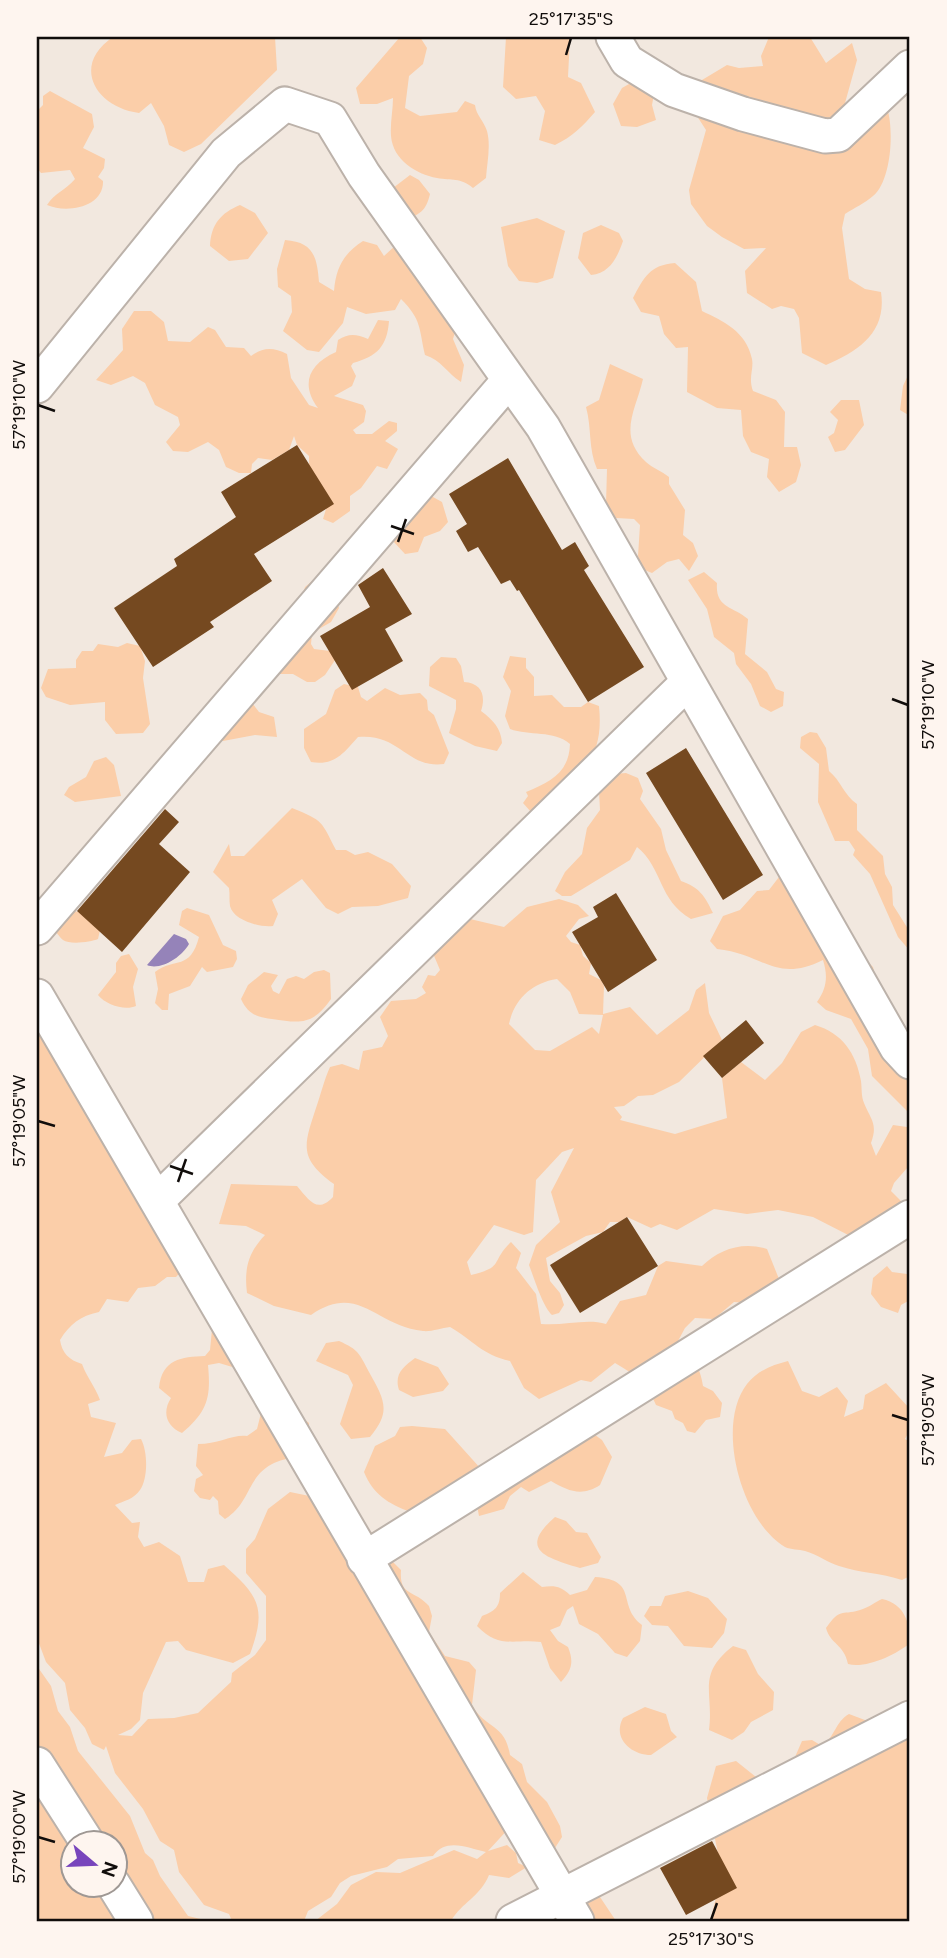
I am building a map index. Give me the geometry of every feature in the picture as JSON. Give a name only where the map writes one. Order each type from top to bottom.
[{"type":"street","points":[[613,37],[627,61],[674,90],[743,114],[825,136],[838,135],[910,68]]},
{"type":"street","points":[[37,386],[226,153],[285,103],[330,119],[364,175],[543,427],[897,1048],[910,1062]]},
{"type":"street","points":[[37,928],[509,380]]},
{"type":"street","points":[[157,1201],[688,682]]},
{"type":"street","points":[[37,996],[569,1908]]},
{"type":"street","points":[[365,1559],[910,1217]]},
{"type":"street","points":[[513,1921],[569,1908],[910,1718]]},
{"type":"street","points":[[37,1764],[77,1828]]},
{"type":"street","points":[[121,1898],[136,1921]]},
{"type":"shaded area","points":[[113,37],[275,37],[277,70],[201,144],[184,152],[169,145],[164,126],[151,103],[139,113],[110,103],[100,94],[91,72],[93,60],[100,48]]},
{"type":"shaded area","points":[[400,37],[420,37],[427,48],[423,64],[409,76],[405,108],[420,116],[457,112],[465,101],[475,105],[487,131],[489,149],[486,178],[473,188],[460,181],[421,173],[401,159],[391,136],[393,98],[377,104],[360,104],[356,88]]},
{"type":"shaded area","points":[[506,37],[570,37],[568,77],[581,83],[595,112],[577,131],[555,145],[539,140],[545,111],[536,96],[516,99],[503,87]]},
{"type":"shaded area","points":[[769,37],[810,37],[826,63],[852,43],[857,60],[845,103],[887,108],[889,117],[890,154],[884,178],[873,196],[845,214],[842,228],[849,279],[865,289],[881,292],[880,318],[875,329],[859,346],[826,365],[802,353],[799,318],[794,309],[781,306],[772,309],[747,293],[745,271],[766,248],[744,249],[722,237],[707,226],[691,204],[689,190],[706,130],[684,96],[697,83],[727,65],[739,68],[763,66],[761,56]]},
{"type":"shaded area","points":[[636,80],[654,94],[652,105],[656,120],[637,127],[621,126],[613,104],[622,88]]},
{"type":"shaded area","points":[[50,91],[92,114],[94,127],[83,148],[105,159],[104,168],[98,177],[103,181],[102,190],[97,197],[83,206],[64,209],[47,205],[75,179],[70,170],[41,173],[37,168],[37,111],[43,105],[43,96]]},
{"type":"shaded area","points":[[410,175],[419,180],[430,194],[421,211],[403,220],[393,188]]},
{"type":"shaded area","points":[[240,205],[255,213],[268,233],[248,259],[229,261],[210,246],[212,231],[218,220]]},
{"type":"shaded area","points":[[537,218],[565,231],[553,278],[537,283],[519,281],[508,266],[501,227]]},
{"type":"shaded area","points":[[601,225],[619,233],[623,241],[612,264],[598,274],[591,275],[578,258],[583,233]]},
{"type":"shaded area","points":[[285,240],[308,247],[315,258],[319,282],[334,291],[342,262],[356,246],[363,241],[377,245],[384,256],[397,244],[461,312],[453,339],[464,365],[461,382],[425,355],[416,319],[401,299],[395,310],[366,314],[347,307],[343,323],[319,352],[307,350],[283,331],[292,312],[291,296],[278,287],[277,269]]},
{"type":"shaded area","points":[[675,263],[696,282],[702,311],[733,328],[745,341],[752,359],[753,391],[776,400],[785,412],[784,447],[797,447],[801,465],[796,482],[779,492],[767,477],[769,459],[751,452],[743,436],[741,410],[717,408],[687,392],[688,347],[676,348],[664,334],[659,316],[641,312],[633,298],[649,273],[659,266]]},
{"type":"shaded area","points":[[134,311],[151,311],[164,322],[168,341],[190,342],[208,327],[215,330],[226,347],[244,348],[251,356],[268,349],[287,354],[291,378],[309,405],[318,408],[309,391],[309,383],[310,376],[319,362],[336,352],[338,340],[353,335],[368,339],[378,320],[389,321],[383,344],[368,357],[353,363],[351,366],[356,376],[352,386],[334,396],[363,405],[366,411],[364,422],[353,430],[356,434],[372,434],[389,421],[397,423],[397,431],[385,441],[398,449],[387,469],[377,466],[361,488],[350,496],[350,511],[333,523],[323,519],[326,509],[309,465],[309,456],[297,445],[294,436],[289,450],[272,460],[258,458],[252,464],[251,473],[239,473],[226,467],[219,450],[208,442],[188,452],[173,451],[166,442],[180,425],[178,417],[155,405],[145,383],[133,376],[111,385],[96,380],[123,350],[122,329]]},
{"type":"shaded area","points":[[610,364],[643,379],[631,422],[632,442],[646,462],[669,477],[669,484],[685,510],[683,535],[693,543],[698,556],[689,571],[679,559],[667,562],[652,573],[642,569],[638,556],[640,525],[634,519],[616,518],[606,504],[607,469],[597,469],[594,461],[586,407],[599,400]]},
{"type":"shaded area","points":[[910,371],[910,416],[900,410],[903,386]]},
{"type":"shaded area","points":[[841,400],[859,400],[864,425],[845,450],[835,452],[828,437],[834,433],[838,420],[830,412]]},
{"type":"shaded area","points":[[431,486],[433,497],[442,502],[448,522],[440,531],[424,537],[418,552],[405,554],[392,540]]},
{"type":"shaded area","points":[[704,572],[717,583],[722,602],[748,619],[745,654],[767,672],[776,689],[784,692],[783,706],[771,712],[760,706],[751,684],[736,664],[734,653],[714,637],[707,609],[688,580]]},
{"type":"shaded area","points":[[317,577],[326,582],[332,590],[339,608],[331,622],[312,633],[311,644],[314,649],[330,651],[335,660],[325,675],[315,682],[307,682],[293,674],[278,674],[305,587]]},
{"type":"shaded area","points":[[127,643],[140,646],[145,661],[143,678],[150,724],[143,733],[116,734],[105,720],[105,702],[70,705],[46,697],[41,688],[48,669],[76,668],[76,660],[82,651],[93,651],[98,644],[118,647]]},
{"type":"shaded area","points":[[510,656],[526,658],[526,668],[534,677],[534,696],[552,695],[564,707],[581,707],[588,702],[599,706],[600,726],[592,756],[576,778],[538,814],[531,812],[523,803],[528,796],[526,792],[557,775],[566,762],[570,744],[549,735],[510,729],[505,716],[511,691],[503,677]]},
{"type":"shaded area","points":[[441,657],[456,658],[461,666],[464,682],[475,685],[481,691],[481,711],[496,725],[500,733],[502,743],[497,751],[475,746],[449,733],[456,700],[429,686],[430,667]]},
{"type":"shaded area","points":[[344,684],[358,687],[361,697],[367,701],[385,688],[400,695],[420,693],[427,700],[428,710],[434,715],[449,753],[444,764],[421,761],[384,740],[372,737],[358,737],[332,760],[311,762],[304,748],[304,729],[326,714],[335,690]]},
{"type":"shaded area","points":[[249,699],[259,712],[274,717],[277,737],[255,735],[223,741],[213,734]]},
{"type":"shaded area","points":[[810,732],[817,733],[826,748],[829,771],[857,804],[857,830],[883,856],[885,874],[892,887],[893,905],[910,932],[910,951],[898,937],[870,874],[853,855],[855,850],[849,841],[835,841],[818,802],[819,764],[800,748],[801,737]]},
{"type":"shaded area","points":[[106,757],[114,765],[121,796],[75,802],[64,795],[69,787],[86,777],[94,761]]},
{"type":"shaded area","points":[[626,773],[638,778],[643,791],[640,799],[661,829],[666,850],[681,881],[701,893],[713,913],[691,919],[680,911],[666,893],[652,864],[637,847],[630,860],[571,896],[562,896],[555,891],[565,872],[582,854],[587,828],[600,810],[599,791],[614,774]]},
{"type":"shaded area","points":[[292,808],[320,823],[336,850],[346,850],[355,855],[368,852],[392,864],[411,886],[408,898],[378,906],[352,907],[338,914],[326,908],[302,879],[272,900],[278,914],[273,926],[254,924],[241,919],[230,906],[229,888],[213,872],[229,844],[231,856],[244,856]]},
{"type":"shaded area","points":[[779,877],[786,879],[873,967],[879,991],[910,1050],[910,1114],[872,1076],[868,1049],[851,1019],[826,1010],[817,1002],[826,982],[823,960],[807,967],[780,968],[717,949],[710,941],[723,916],[740,910],[757,891],[769,890]]},
{"type":"shaded area","points":[[559,899],[578,905],[589,916],[579,919],[566,936],[571,942],[580,945],[583,956],[591,963],[589,974],[601,980],[604,986],[603,1014],[630,1007],[657,1035],[689,1010],[696,990],[705,983],[709,1013],[722,1040],[679,1082],[653,1095],[638,1096],[624,1106],[614,1107],[622,1117],[620,1120],[675,1134],[727,1118],[722,1078],[741,1062],[765,1080],[782,1063],[801,1032],[815,1025],[840,1039],[856,1062],[863,1100],[874,1126],[871,1143],[876,1156],[893,1125],[907,1127],[908,1167],[894,1183],[891,1191],[907,1207],[858,1240],[813,1217],[778,1210],[747,1214],[714,1209],[677,1230],[660,1224],[651,1228],[627,1217],[619,1222],[610,1222],[603,1232],[586,1236],[546,1258],[550,1281],[560,1293],[564,1305],[559,1313],[552,1315],[542,1299],[529,1265],[536,1245],[560,1222],[551,1192],[574,1148],[562,1152],[536,1180],[533,1232],[524,1235],[494,1225],[467,1262],[471,1275],[489,1269],[511,1242],[521,1253],[516,1268],[536,1294],[541,1324],[606,1324],[620,1301],[646,1295],[658,1266],[666,1261],[702,1266],[716,1255],[732,1248],[749,1246],[767,1249],[781,1284],[748,1303],[734,1302],[714,1319],[695,1318],[678,1341],[695,1360],[703,1386],[713,1391],[722,1403],[720,1417],[706,1420],[695,1433],[687,1431],[683,1423],[675,1419],[672,1411],[656,1405],[640,1381],[615,1363],[591,1382],[581,1380],[539,1399],[524,1388],[510,1361],[485,1351],[450,1327],[426,1331],[406,1328],[355,1304],[328,1306],[311,1315],[274,1306],[247,1293],[248,1262],[265,1235],[246,1226],[219,1224],[231,1184],[297,1186],[309,1200],[318,1205],[333,1197],[334,1184],[314,1166],[307,1150],[309,1132],[330,1067],[342,1064],[359,1070],[363,1051],[382,1047],[388,1036],[380,1017],[391,1001],[416,999],[426,993],[422,987],[428,975],[435,976],[440,970],[432,951],[463,921],[470,919],[504,927],[527,907]],"holes":[[[557,979],[570,992],[579,1014],[603,1015],[599,1034],[592,1027],[550,1051],[535,1050],[509,1024],[520,1000],[539,984]]]},
{"type":"shaded area","points":[[187,908],[209,915],[223,945],[236,951],[237,959],[233,967],[207,972],[202,967],[190,986],[169,994],[168,1010],[162,1010],[155,1003],[158,989],[155,972],[186,959],[191,955],[199,937],[179,925],[182,911]]},
{"type":"shaded area","points":[[70,910],[90,915],[101,926],[98,939],[66,942],[51,929]]},
{"type":"shaded area","points":[[174,934],[186,939],[189,944],[186,949],[164,964],[147,965]]},
{"type":"shaded area","points":[[129,954],[138,969],[133,987],[136,1006],[121,1007],[106,1002],[98,995],[116,972],[116,963],[121,956]]},
{"type":"shaded area","points":[[324,970],[330,973],[331,999],[318,1014],[305,1021],[257,1016],[241,999],[248,985],[264,972],[278,975],[271,986],[273,991],[279,994],[287,979],[296,976],[304,979],[314,972]]},
{"type":"shaded area","points":[[37,1006],[185,1267],[176,1277],[167,1277],[155,1286],[138,1288],[128,1302],[107,1299],[99,1312],[76,1322],[60,1340],[67,1355],[82,1364],[98,1395],[100,1400],[88,1404],[91,1417],[116,1423],[104,1457],[122,1453],[132,1440],[141,1439],[143,1444],[146,1465],[143,1485],[135,1496],[115,1505],[132,1523],[140,1522],[138,1537],[144,1547],[159,1542],[180,1556],[188,1582],[204,1582],[208,1569],[224,1565],[252,1595],[258,1614],[258,1625],[250,1654],[233,1663],[186,1650],[178,1641],[166,1642],[143,1693],[140,1720],[131,1729],[118,1735],[132,1736],[148,1719],[174,1718],[198,1713],[231,1682],[232,1673],[255,1655],[266,1640],[266,1596],[246,1573],[246,1549],[255,1539],[268,1509],[290,1492],[324,1499],[362,1531],[382,1534],[390,1559],[401,1570],[402,1585],[429,1606],[432,1616],[429,1632],[445,1656],[469,1662],[476,1670],[472,1705],[477,1713],[504,1737],[510,1755],[522,1764],[527,1782],[547,1802],[560,1826],[562,1837],[553,1851],[511,1826],[488,1851],[507,1845],[516,1853],[518,1863],[527,1867],[509,1878],[489,1875],[481,1889],[451,1921],[315,1921],[337,1904],[351,1885],[376,1872],[400,1873],[454,1850],[477,1859],[486,1852],[451,1845],[438,1850],[433,1856],[398,1859],[387,1867],[351,1876],[340,1883],[331,1897],[308,1911],[304,1921],[232,1921],[229,1914],[204,1905],[179,1872],[174,1850],[160,1841],[143,1809],[115,1773],[106,1746],[104,1750],[92,1744],[85,1728],[70,1710],[65,1683],[46,1662],[37,1638]]},
{"type":"shaded area","points":[[887,1266],[892,1272],[907,1274],[910,1300],[901,1305],[898,1313],[881,1307],[871,1294],[873,1278]]},
{"type":"shaded area","points":[[213,1319],[239,1369],[219,1363],[208,1365],[209,1386],[206,1403],[197,1418],[182,1433],[172,1427],[167,1418],[171,1398],[159,1388],[161,1378],[174,1362],[188,1357],[205,1356],[210,1350]]},
{"type":"shaded area","points":[[339,1341],[360,1356],[382,1398],[381,1420],[370,1437],[351,1439],[340,1424],[353,1385],[348,1375],[316,1361],[326,1343]]},
{"type":"shaded area","points":[[415,1358],[438,1367],[449,1384],[443,1391],[413,1397],[399,1390],[399,1375]]},
{"type":"shaded area","points":[[788,1361],[802,1391],[819,1397],[837,1387],[848,1401],[844,1417],[863,1409],[865,1395],[886,1383],[910,1409],[910,1429],[905,1439],[910,1442],[910,1576],[902,1580],[855,1570],[835,1565],[803,1550],[787,1548],[769,1534],[756,1516],[737,1471],[733,1423],[738,1402],[747,1384],[760,1372]]},
{"type":"shaded area","points":[[262,1409],[281,1410],[298,1415],[309,1423],[309,1436],[297,1457],[280,1461],[259,1474],[242,1502],[225,1519],[219,1514],[218,1501],[213,1496],[210,1500],[200,1498],[194,1491],[196,1479],[203,1475],[196,1466],[198,1444],[247,1436],[257,1429]]},
{"type":"shaded area","points":[[400,1427],[445,1429],[481,1469],[411,1512],[382,1497],[364,1472],[375,1446],[395,1436]]},
{"type":"shaded area","points":[[591,1432],[602,1440],[612,1457],[600,1485],[581,1492],[569,1490],[551,1481],[529,1492],[521,1487],[510,1496],[504,1509],[479,1516],[474,1490]]},
{"type":"shaded area","points":[[555,1517],[566,1521],[576,1532],[587,1533],[601,1557],[598,1563],[580,1568],[541,1552],[538,1538]]},
{"type":"shaded area","points":[[523,1572],[542,1587],[557,1587],[570,1595],[587,1590],[595,1577],[618,1583],[623,1588],[634,1617],[642,1625],[640,1641],[627,1657],[615,1653],[598,1634],[579,1624],[573,1606],[567,1610],[560,1626],[550,1630],[558,1641],[568,1647],[571,1657],[570,1670],[561,1682],[550,1668],[541,1642],[507,1642],[492,1638],[477,1626],[482,1616],[496,1608],[500,1593]]},
{"type":"shaded area","points":[[688,1591],[708,1598],[727,1619],[724,1633],[712,1648],[684,1646],[668,1626],[652,1625],[644,1616],[650,1606],[661,1606],[665,1596]]},
{"type":"shaded area","points":[[882,1599],[896,1605],[905,1615],[910,1643],[880,1660],[863,1665],[848,1664],[826,1628],[841,1613],[863,1609]]},
{"type":"shaded area","points":[[733,1646],[746,1650],[758,1674],[774,1692],[773,1710],[751,1722],[744,1732],[732,1740],[709,1730],[709,1685],[714,1666]]},
{"type":"shaded area","points":[[37,1666],[51,1686],[58,1711],[70,1727],[78,1751],[130,1816],[145,1853],[153,1860],[160,1876],[188,1916],[209,1921],[37,1921]]},
{"type":"shaded area","points":[[645,1707],[666,1714],[671,1731],[677,1737],[651,1755],[630,1749],[620,1732],[623,1718]]},
{"type":"shaded area","points":[[910,1713],[910,1921],[710,1921],[717,1894],[718,1854],[707,1798],[716,1766],[736,1761],[756,1777],[761,1776],[795,1757],[802,1741],[812,1740],[822,1746],[849,1714],[878,1725]]},
{"type":"shaded area","points":[[596,1891],[616,1921],[498,1921]]},
{"type":"building","points":[[297,445],[334,504],[254,554],[272,581],[210,622],[214,627],[153,667],[114,608],[177,566],[174,559],[236,517],[221,492]]},
{"type":"building","points":[[508,458],[562,550],[575,542],[589,566],[584,570],[644,667],[588,702],[519,590],[517,591],[510,580],[501,584],[478,547],[468,552],[456,531],[467,524],[449,494]]},
{"type":"building","points":[[383,568],[412,614],[385,629],[403,661],[352,690],[320,636],[370,607],[358,585]]},
{"type":"building","points":[[686,748],[763,875],[723,900],[646,773]]},
{"type":"building","points":[[165,809],[179,822],[159,844],[190,872],[122,952],[77,911]]},
{"type":"building","points":[[616,893],[657,960],[608,992],[572,932],[598,917],[593,907]]},
{"type":"building","points":[[746,1020],[764,1043],[722,1078],[703,1056]]},
{"type":"building","points":[[627,1217],[658,1266],[580,1313],[550,1265]]},
{"type":"building","points":[[712,1841],[737,1888],[686,1915],[660,1868]]}]
